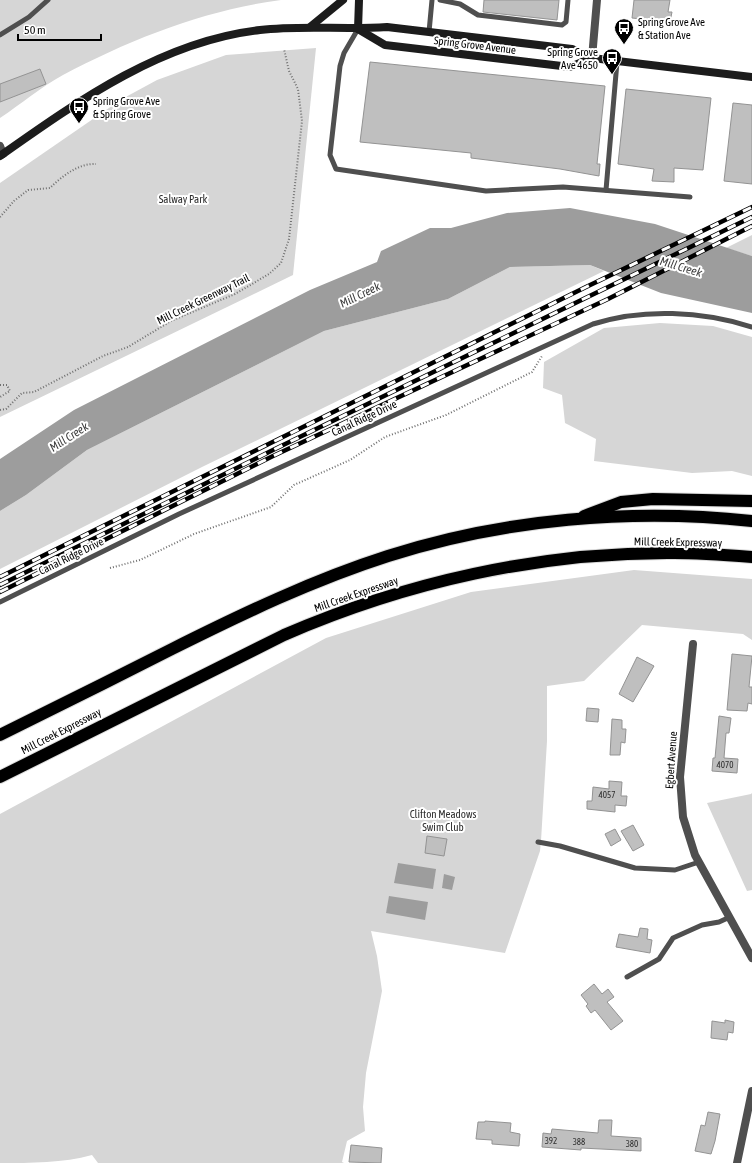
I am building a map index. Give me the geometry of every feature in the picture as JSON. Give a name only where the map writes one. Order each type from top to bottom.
[{"type":"highway","points":[[574,520],[620,502],[660,499],[752,501]]},
{"type":"highway","points":[[0,735],[254,608],[330,576],[389,556],[448,540],[511,527],[574,520],[636,516],[700,517],[752,521]]},
{"type":"highway","name":"Mill Creek Expressway","points":[[0,776],[277,638],[328,616],[401,592],[481,572],[522,564],[587,556],[674,553],[752,557]]},
{"type":"main road","points":[[310,27],[343,0]]},
{"type":"main road","points":[[358,30],[359,0]]},
{"type":"main road","name":"Spring Grove Avenue","points":[[2,155],[40,128],[123,76],[156,59],[189,46],[223,36],[258,30],[310,27],[358,30],[387,28],[572,49],[592,58],[617,62],[752,77]]},
{"type":"main road","name":"Spring Grove Avenue","points":[[358,30],[385,45],[570,66],[592,58]]},
{"type":"street","points":[[592,58],[597,0]]},
{"type":"street","points":[[0,146],[2,155]]},
{"type":"street","name":"Egbert Avenue","points":[[694,644],[680,777],[680,797],[688,837],[699,862],[752,958]]},
{"type":"street","points":[[737,1163],[752,1091]]},
{"type":"lane","points":[[0,35],[29,17],[48,0]]},
{"type":"lane","points":[[429,32],[432,0]]},
{"type":"lane","points":[[440,0],[460,4],[478,15],[562,25],[566,22],[568,0]]},
{"type":"lane","points":[[358,30],[344,53],[340,66],[330,155],[336,169],[486,191],[564,187],[690,197]]},
{"type":"lane","points":[[606,190],[617,62]]},
{"type":"lane","name":"Canal Ridge Drive","points":[[0,602],[186,511],[547,344],[608,320],[648,315],[699,315],[736,322],[752,327]]},
{"type":"lane","points":[[538,842],[560,846],[635,868],[675,870],[699,862]]},
{"type":"lane","points":[[627,977],[659,959],[673,938],[702,926],[719,922],[730,917]]},
{"type":"path","name":"Mill Creek Greenway Trail","points":[[0,410],[6,409],[22,393],[34,392],[103,356],[128,347],[171,322],[235,294],[269,274],[281,263],[289,239],[302,121],[298,88],[289,71],[284,49]]},
{"type":"path","points":[[0,217],[14,201],[28,190],[50,188],[58,179],[75,169],[88,164],[96,164]]},
{"type":"path","points":[[110,568],[140,560],[194,534],[270,507],[294,485],[350,460],[385,437],[446,415],[532,372],[540,360],[547,344]]},
{"type":"path","points":[[0,385],[7,386],[10,391],[0,397]]},
{"type":"green space","points":[[0,0],[281,0],[224,11],[142,38],[63,75],[0,118]]},
{"type":"green space","name":"Salway Park","points":[[316,48],[293,275],[0,417],[0,183],[122,99],[157,80],[226,55]]},
{"type":"green space","points":[[752,235],[752,256],[726,248]]},
{"type":"green space","points":[[590,265],[604,271],[202,467],[0,569],[0,511],[26,495],[87,450],[324,331],[448,299],[510,267]]},
{"type":"green space","points":[[660,323],[713,326],[752,337],[752,476],[732,471],[692,473],[594,461],[596,439],[565,423],[562,395],[543,388],[544,362],[604,328]]},
{"type":"green space","name":"Clifton Meadows Swim Club","points":[[634,570],[752,579],[752,640],[743,634],[642,625],[584,681],[547,686],[547,741],[540,851],[505,953],[371,931],[377,956],[382,991],[366,1073],[363,1107],[365,1131],[347,1141],[342,1162],[344,1163],[98,1163],[92,1155],[81,1158],[35,1163],[0,1163],[0,814],[326,638],[471,592]]},
{"type":"green space","points":[[752,793],[752,890],[747,891],[707,803]]},
{"type":"water","name":"Mill Creek","points":[[570,208],[655,224],[752,256],[752,313],[661,293],[590,265],[510,267],[448,299],[324,331],[87,450],[26,495],[0,511],[0,459],[74,410],[310,290],[377,262],[381,251],[430,228],[451,228],[507,213]]},
{"type":"water","points":[[398,863],[436,869],[433,889],[394,883]]},
{"type":"water","points":[[444,874],[455,877],[452,890],[442,888]]},
{"type":"water","points":[[389,896],[428,902],[425,920],[386,913]]},
{"type":"building","points":[[484,0],[559,0],[557,20],[483,12]]},
{"type":"building","points":[[634,0],[670,0],[668,12],[672,12],[670,22],[632,18]]},
{"type":"building","points":[[370,62],[605,86],[597,164],[600,164],[599,176],[560,169],[471,158],[471,153],[360,142]]},
{"type":"building","points":[[40,69],[46,84],[0,102],[0,84]]},
{"type":"building","points":[[626,89],[711,98],[703,170],[674,168],[674,182],[652,181],[654,169],[618,164]]},
{"type":"building","points":[[733,103],[752,105],[752,184],[724,181]]},
{"type":"building","points":[[732,654],[752,656],[749,687],[752,687],[752,704],[748,703],[747,711],[727,710]]},
{"type":"building","points":[[637,657],[654,666],[633,702],[619,694]]},
{"type":"building","points":[[587,708],[599,709],[598,722],[586,721]]},
{"type":"building","points":[[719,716],[731,718],[729,733],[726,733],[724,758],[738,759],[737,773],[712,771],[713,758],[715,758]]},
{"type":"building","points":[[612,719],[622,720],[622,729],[626,729],[625,743],[621,742],[620,755],[610,755]]},
{"type":"building","points":[[609,781],[622,782],[621,796],[627,796],[626,806],[615,805],[615,812],[587,809],[587,801],[592,801],[593,787],[609,789]]},
{"type":"building","points":[[633,825],[644,845],[633,851],[621,831]]},
{"type":"building","points":[[615,829],[621,840],[611,846],[605,834]]},
{"type":"building","points":[[427,836],[447,839],[444,856],[425,853]]},
{"type":"building","points":[[640,928],[648,929],[647,939],[652,940],[650,953],[616,947],[619,934],[638,937]]},
{"type":"building","points":[[594,984],[602,994],[608,989],[614,997],[607,1002],[623,1021],[611,1030],[595,1010],[591,1013],[586,1006],[588,1004],[581,995]]},
{"type":"building","points":[[725,1020],[734,1022],[733,1033],[728,1032],[727,1040],[711,1038],[712,1021],[725,1023]]},
{"type":"building","points":[[708,1112],[720,1114],[711,1154],[695,1151],[701,1125],[705,1126]]},
{"type":"building","points":[[599,1120],[612,1120],[611,1136],[641,1138],[641,1151],[581,1148],[581,1150],[542,1147],[543,1133],[551,1134],[552,1129],[598,1133]]},
{"type":"building","points":[[485,1121],[511,1123],[510,1132],[520,1134],[519,1146],[492,1144],[492,1140],[476,1139],[478,1122]]},
{"type":"building","points":[[351,1145],[382,1148],[381,1163],[349,1162]]},
{"type":"railway","points":[[0,577],[586,287],[752,207]]},
{"type":"railway","points":[[0,585],[275,449],[752,217]]},
{"type":"railway","points":[[0,592],[273,456],[608,299],[752,226]]},
{"type":"place","name":"Spring Grove Ave & Station Ave","points":[[624,45]]},
{"type":"place","name":"Spring Grove Ave 4650","points":[[612,75]]},
{"type":"place","name":"Spring Grove Ave & Spring Grove","points":[[79,124]]}]
